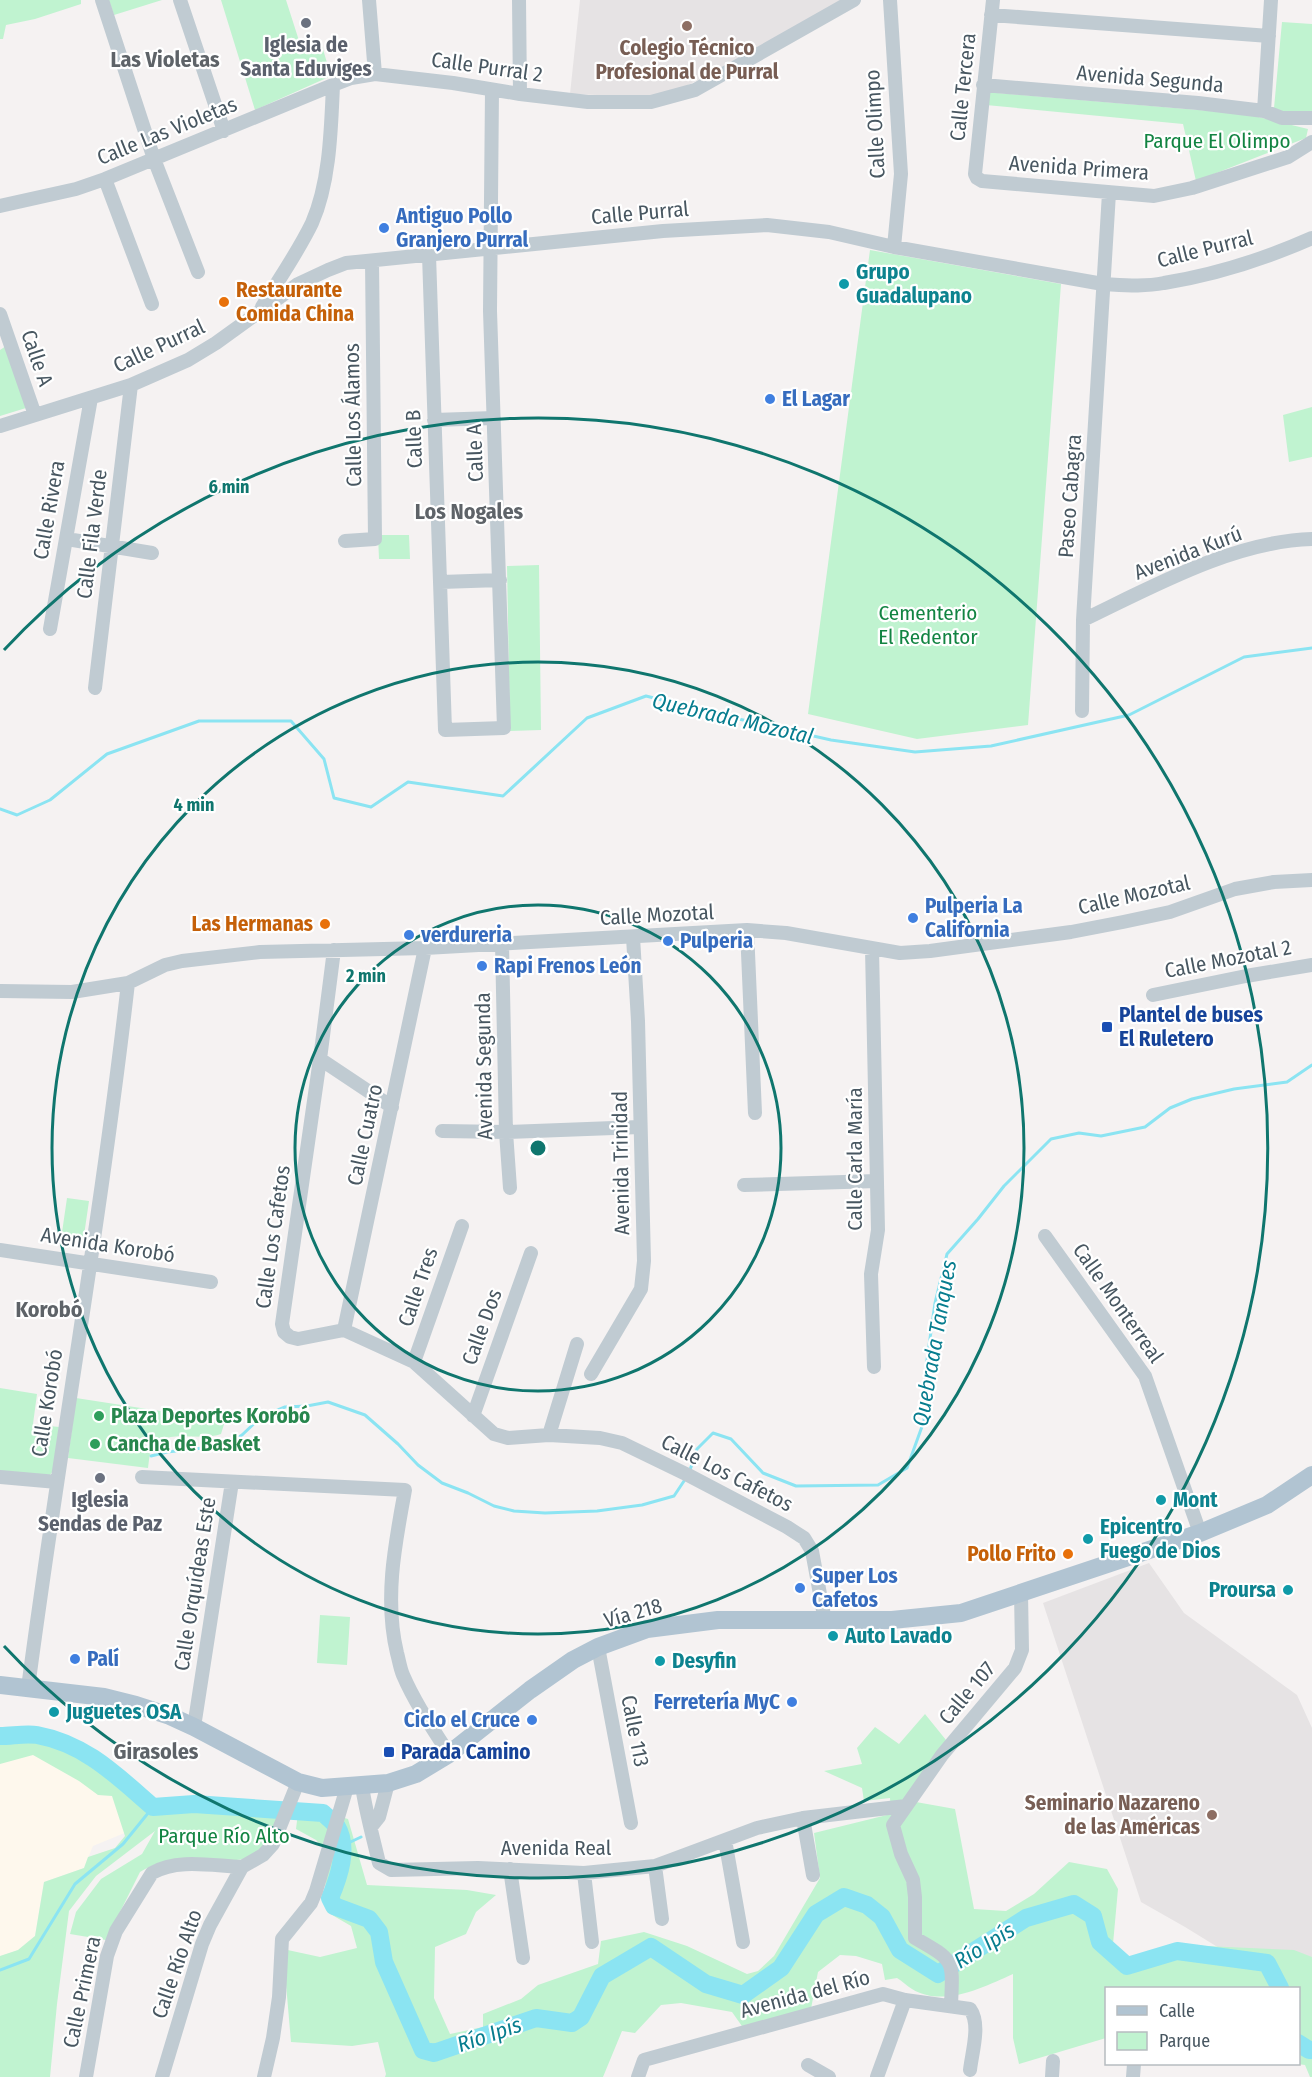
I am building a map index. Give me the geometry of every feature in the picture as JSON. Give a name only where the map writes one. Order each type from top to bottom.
[{"type":"main road","name":"Vía 218","points":[[0,1685],[104,1697],[170,1716],[194,1727],[295,1790],[388,1783],[416,1774],[449,1754],[530,1690],[573,1660],[598,1647],[647,1629],[674,1624],[747,1620],[892,1620],[961,1613],[1200,1533],[1267,1505],[1312,1475]]},
{"type":"street","points":[[102,0],[154,159],[198,272]]},
{"type":"street","points":[[180,0],[224,131]]},
{"type":"street","points":[[369,0],[375,74]]},
{"type":"street","points":[[519,0],[520,94]]},
{"type":"street","name":"Calle Purral 2","points":[[333,85],[351,78],[375,74],[453,82],[492,90],[588,102],[651,102],[695,90],[854,0]]},
{"type":"street","name":"Calle Olimpo","points":[[890,0],[901,174],[894,247]]},
{"type":"street","name":"Calle Tercera","points":[[977,178],[975,174],[983,85],[993,0]]},
{"type":"street","points":[[1264,111],[1271,0]]},
{"type":"street","points":[[991,15],[1269,36]]},
{"type":"street","points":[[259,311],[313,221],[325,177],[333,85]]},
{"type":"street","name":"Calle Las Violetas","points":[[6,204],[76,189],[105,179],[333,85]]},
{"type":"street","name":"Avenida Segunda","points":[[983,85],[1264,111],[1282,117],[1312,118]]},
{"type":"street","name":"Calle A","points":[[445,730],[504,728],[490,311],[492,90]]},
{"type":"street","name":"Avenida Primera","points":[[977,178],[982,181],[1154,196],[1192,188],[1288,157],[1312,142]]},
{"type":"street","points":[[105,179],[152,304]]},
{"type":"street","points":[[1103,284],[1109,193]]},
{"type":"street","name":"Calle Purral","points":[[0,426],[131,385],[188,360],[298,285],[346,264],[663,231],[766,225],[829,232],[894,247],[1103,284],[1163,284],[1211,273],[1260,258],[1312,238]]},
{"type":"street","name":"Calle B","points":[[429,255],[445,730]]},
{"type":"street","name":"Calle Los Álamos","points":[[345,541],[375,539],[372,261]]},
{"type":"street","name":"Paseo Cabagra","points":[[1082,711],[1083,620],[1103,284]]},
{"type":"street","name":"Calle A","points":[[0,314],[4,342],[34,415]]},
{"type":"street","name":"Calle Fila Verde","points":[[95,688],[131,385]]},
{"type":"street","name":"Calle Rivera","points":[[50,629],[91,398]]},
{"type":"street","points":[[434,420],[494,418]]},
{"type":"street","name":"Avenida Kurú","points":[[1083,620],[1161,582],[1227,555],[1293,539],[1312,539]]},
{"type":"street","points":[[73,540],[152,553]]},
{"type":"street","points":[[441,582],[500,580]]},
{"type":"street","name":"Calle Mozotal","points":[[0,991],[72,992],[128,982],[165,965],[200,958],[260,952],[425,948],[747,930],[797,934],[872,950],[900,953],[930,951],[1071,932],[1170,912],[1235,889],[1274,882],[1312,880]]},
{"type":"street","points":[[747,930],[754,1113]]},
{"type":"street","name":"Avenida Trinidad","points":[[591,1374],[641,1289],[645,1261],[638,1021],[633,937]]},
{"type":"street","name":"Avenida Segunda","points":[[502,944],[506,1132],[510,1188]]},
{"type":"street","name":"Calle Cuatro","points":[[344,1330],[425,948]]},
{"type":"street","name":"Calle Los Cafetos","points":[[334,950],[282,1324],[284,1332],[298,1339],[344,1330],[414,1362],[494,1434],[508,1438],[549,1435],[600,1438],[622,1443],[787,1527],[804,1539],[812,1551],[825,1621]]},
{"type":"street","name":"Calle Carla María","points":[[872,950],[878,1230],[871,1274],[874,1367]]},
{"type":"street","name":"Calle Mozotal 2","points":[[1153,995],[1312,965]]},
{"type":"street","name":"Calle Korobó","points":[[28,1688],[112,1118],[128,982]]},
{"type":"street","points":[[320,1059],[392,1107]]},
{"type":"street","points":[[442,1131],[506,1132],[640,1127]]},
{"type":"street","points":[[744,1185],[877,1181]]},
{"type":"street","name":"Calle Tres","points":[[414,1362],[462,1226]]},
{"type":"street","name":"Calle Monterreal","points":[[1045,1236],[1145,1376],[1200,1533]]},
{"type":"street","name":"Avenida Korobó","points":[[0,1250],[210,1282]]},
{"type":"street","name":"Calle Dos","points":[[473,1416],[531,1253]]},
{"type":"street","points":[[549,1435],[577,1344]]},
{"type":"street","points":[[0,1477],[57,1482]]},
{"type":"street","points":[[142,1477],[405,1490],[393,1567],[391,1613],[395,1643],[402,1674],[449,1754]]},
{"type":"street","name":"Calle Orquídeas Este","points":[[194,1727],[232,1482]]},
{"type":"street","name":"Calle 107","points":[[951,2005],[952,1972],[946,1957],[915,1938],[913,1880],[901,1854],[893,1825],[942,1755],[1016,1668],[1022,1650],[1021,1593]]},
{"type":"street","name":"Calle 113","points":[[598,1647],[631,1823]]},
{"type":"street","points":[[371,1827],[379,1817],[388,1783]]},
{"type":"street","points":[[264,2077],[279,1997],[282,1939],[311,1903],[339,1813],[355,1787]]},
{"type":"street","name":"Avenida Real","points":[[355,1787],[371,1827],[379,1863],[392,1870],[510,1869],[584,1873],[655,1866],[757,1828],[803,1818],[906,1806]]},
{"type":"street","name":"Calle Río Alto","points":[[162,2077],[202,1944],[242,1867],[263,1855],[273,1844],[295,1790]]},
{"type":"street","points":[[803,1818],[813,1875]]},
{"type":"street","points":[[725,1840],[743,1942]]},
{"type":"street","name":"Calle Primera","points":[[86,2077],[107,1956],[116,1931],[152,1873],[178,1864],[242,1867]]},
{"type":"street","points":[[655,1866],[662,1919]]},
{"type":"street","points":[[510,1869],[523,1958]]},
{"type":"street","points":[[584,1873],[592,1942]]},
{"type":"street","name":"Avenida del Río","points":[[638,2077],[644,2060],[883,1994],[905,2000],[970,2009],[975,2023],[970,2074]]},
{"type":"street","points":[[879,2071],[905,2000]]},
{"type":"street","points":[[1052,2077],[1053,2061]]},
{"type":"street","points":[[808,2066],[829,2077]]},
{"type":"shaded area","name":"Colegio Técnico Profesional de Purral","points":[[580,0],[842,0],[751,53],[684,87],[652,97],[570,94]]},
{"type":"shaded area","name":"Seminario Nazareno de las Américas","points":[[1149,1563],[1184,1613],[1297,1695],[1312,1728],[1312,2004],[1300,1990],[1300,1987],[1282,1987],[1141,1902],[1043,1603]]},
{"type":"shaded area","points":[[0,1752],[62,1753],[123,1805],[127,1832],[93,1846],[84,1868],[44,1882],[35,1936],[18,1950],[0,1956]]},
{"type":"green space","points":[[0,0],[81,0],[81,4],[35,19],[6,25],[3,39],[0,39]]},
{"type":"green space","points":[[109,0],[162,0],[114,15]]},
{"type":"green space","points":[[221,0],[286,0],[302,50],[314,53],[322,46],[331,76],[255,110]]},
{"type":"green space","points":[[1282,22],[1312,24],[1312,116],[1279,114],[1274,108]]},
{"type":"green space","name":"Parque El Olimpo","points":[[986,92],[1246,114],[1308,129],[1306,138],[1196,181],[1183,124],[986,105]]},
{"type":"green space","name":"Cementerio El Redentor","points":[[870,250],[1061,284],[1028,725],[917,739],[808,714]]},
{"type":"green space","points":[[6,346],[26,408],[0,416],[0,350]]},
{"type":"green space","points":[[1312,407],[1312,457],[1289,462],[1283,415]]},
{"type":"green space","points":[[378,535],[409,535],[410,559],[379,559]]},
{"type":"green space","points":[[539,565],[541,730],[510,731],[507,566]]},
{"type":"green space","points":[[67,1198],[89,1201],[82,1249],[60,1246]]},
{"type":"green space","points":[[0,1388],[37,1394],[33,1424],[59,1427],[53,1471],[50,1475],[0,1471]]},
{"type":"green space","points":[[76,1398],[225,1421],[221,1434],[204,1437],[164,1438],[157,1442],[151,1451],[148,1468],[68,1458]]},
{"type":"green space","points":[[320,1615],[350,1617],[347,1665],[317,1663]]},
{"type":"green space","points":[[925,1714],[946,1740],[916,1802],[955,1809],[974,1909],[1006,1911],[1034,1894],[1069,1862],[1107,1869],[1118,1889],[1113,1944],[1126,1960],[1183,1945],[1294,1950],[1312,1957],[1312,2077],[1305,2065],[1300,2064],[1300,1987],[1105,1987],[1105,2038],[1019,2064],[1013,2038],[1013,1974],[963,1994],[937,1996],[912,1989],[897,1978],[885,1980],[882,1964],[856,1956],[840,1955],[818,1972],[810,2014],[744,2029],[732,2012],[681,2003],[661,2005],[635,2033],[622,2031],[603,2077],[385,2077],[378,2042],[352,2046],[291,2042],[283,1949],[320,1957],[357,1948],[351,1926],[327,1912],[324,1901],[328,1853],[316,1840],[296,1829],[299,1805],[348,1819],[367,1885],[467,1890],[496,1895],[476,1912],[466,1934],[435,1947],[434,1998],[450,2034],[483,2027],[483,2014],[521,1999],[538,1985],[598,1964],[601,1941],[644,1932],[687,1946],[747,1974],[758,1971],[774,1956],[820,1878],[814,1833],[891,1814],[890,1798],[864,1801],[862,1788],[824,1771],[862,1764],[857,1748],[875,1727],[899,1744]]},
{"type":"green space","name":"Parque Río Alto","points":[[35,1735],[73,1745],[104,1764],[126,1788],[158,1803],[185,1800],[253,1806],[282,1803],[272,1834],[261,1851],[253,1856],[222,1861],[174,1860],[154,1865],[140,1872],[106,1940],[70,1934],[76,1912],[101,1879],[142,1854],[155,1831],[96,1876],[69,1911],[50,2077],[0,2077],[0,1956],[18,1950],[35,1936],[44,1882],[84,1868],[88,1857],[115,1848],[125,1836],[112,1796],[98,1795],[79,1781],[33,1755],[0,1764],[0,1736]]},
{"type":"waterway","name":"Quebrada Mozotal","points":[[0,809],[17,815],[50,800],[107,754],[199,721],[291,721],[324,759],[334,798],[371,807],[408,782],[503,796],[587,718],[646,696],[831,740],[915,752],[991,746],[1129,715],[1244,657],[1312,648]]},
{"type":"waterway","name":"Quebrada Tanques","points":[[690,1470],[697,1449],[713,1433],[731,1439],[763,1473],[796,1486],[878,1485],[907,1468],[924,1421],[926,1367],[935,1303],[947,1254],[1004,1186],[1051,1139],[1079,1133],[1101,1136],[1145,1127],[1170,1108],[1192,1099],[1234,1089],[1287,1082],[1312,1065]]},
{"type":"waterway","name":"Quebrada Tanques","points":[[151,1456],[230,1443],[261,1417],[285,1407],[328,1402],[365,1415],[418,1465],[442,1483],[494,1506],[514,1511],[545,1513],[597,1511],[642,1505],[674,1496],[686,1478]]},
{"type":"waterway","name":"Río Ipís","points":[[0,1736],[37,1735],[71,1746],[100,1763],[153,1807],[194,1804],[323,1813],[337,1827],[342,1844],[339,1872],[330,1898],[334,1906],[369,1919],[379,1932],[384,1962],[423,2050],[434,2053],[536,2018],[572,2023],[581,2017],[602,1976],[651,1947],[706,1984],[743,1995],[781,1968],[816,1914],[844,1897],[867,1905],[882,1917],[900,1950],[938,1974],[1026,1918],[1074,1904],[1093,1916],[1100,1942],[1127,1966],[1177,1951],[1267,1963],[1279,1987]]},
{"type":"waterway","points":[[0,1970],[29,1959],[75,1884],[123,1844],[153,1807]]},
{"type":"waterway","points":[[342,1846],[361,1837]]},
{"type":"waterway","name":"Río Ipís","points":[[1300,2044],[1312,2050]]},
{"type":"place","name":"Iglesia de Santa Eduviges","points":[[306,23]]},
{"type":"place","name":"Colegio Técnico Profesional de Purral","points":[[687,26]]},
{"type":"place","name":"Antiguo Pollo Granjero Purral","points":[[384,228]]},
{"type":"place","name":"Grupo Guadalupano","points":[[844,284]]},
{"type":"place","name":"Restaurante Comida China","points":[[224,302]]},
{"type":"place","name":"El Lagar","points":[[770,399]]},
{"type":"place","name":"Pulperia La California","points":[[913,918]]},
{"type":"place","name":"Las Hermanas","points":[[325,924]]},
{"type":"place","name":"verdureria","points":[[409,935]]},
{"type":"place","name":"Pulperia","points":[[668,941]]},
{"type":"place","name":"Rapi Frenos León","points":[[482,966]]},
{"type":"place","name":"Plantel de buses El Ruletero","points":[[1107,1027]]},
{"type":"place","name":"Plaza Deportes Korobó","points":[[99,1416]]},
{"type":"place","name":"Cancha de Basket","points":[[95,1444]]},
{"type":"place","name":"Iglesia Sendas de Paz","points":[[100,1478]]},
{"type":"place","name":"Mont","points":[[1161,1500]]},
{"type":"place","name":"Epicentro Fuego de Dios","points":[[1088,1539]]},
{"type":"place","name":"Pollo Frito","points":[[1068,1554]]},
{"type":"place","name":"Super Los Cafetos","points":[[800,1588]]},
{"type":"place","name":"Proursa","points":[[1288,1590]]},
{"type":"place","name":"Auto Lavado","points":[[833,1636]]},
{"type":"place","name":"Palí","points":[[75,1659]]},
{"type":"place","name":"Desyfin","points":[[660,1661]]},
{"type":"place","name":"Ferretería MyC","points":[[792,1702]]},
{"type":"place","name":"Juguetes OSA","points":[[54,1712]]},
{"type":"place","name":"Ciclo el Cruce","points":[[532,1720]]},
{"type":"place","name":"Parada Camino","points":[[389,1752]]},
{"type":"place","name":"Seminario Nazareno de las Américas","points":[[1212,1815]]},
{"type":"district","name":"Las Violetas","points":[[165,59]]},
{"type":"district","name":"Los Nogales","points":[[469,511]]},
{"type":"district","name":"Korobó","points":[[49,1309]]},
{"type":"district","name":"Girasoles","points":[[156,1751]]}]
